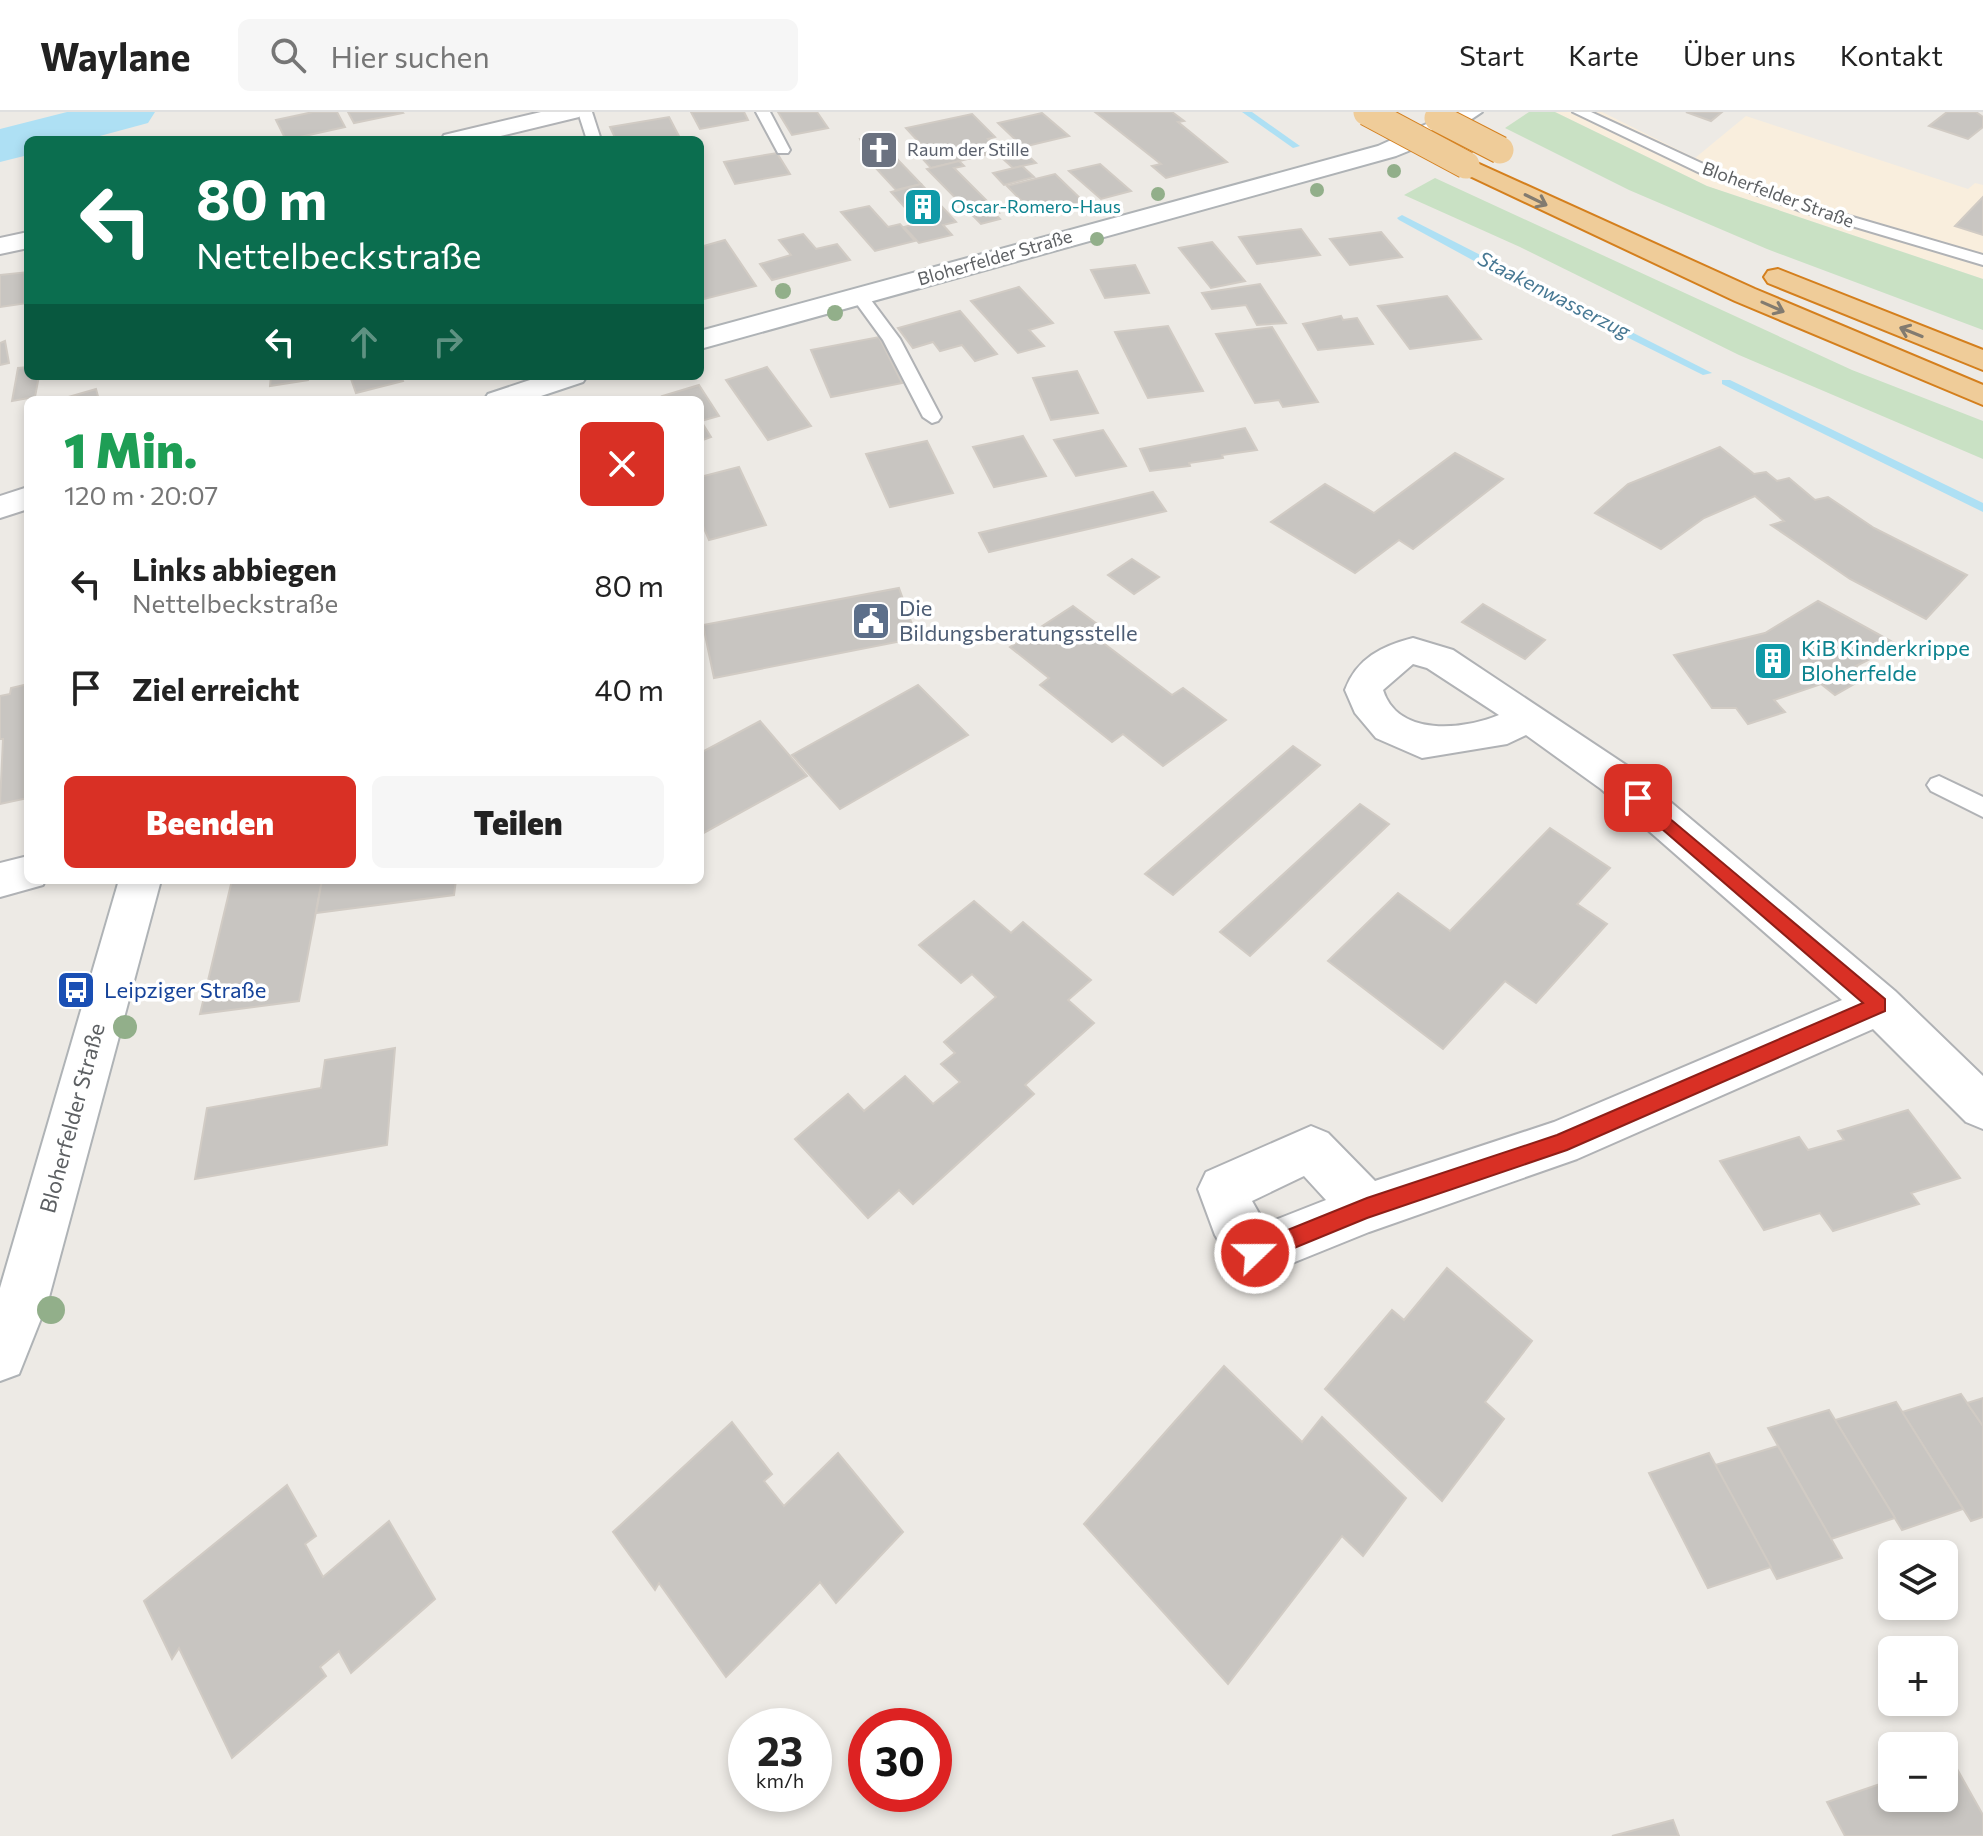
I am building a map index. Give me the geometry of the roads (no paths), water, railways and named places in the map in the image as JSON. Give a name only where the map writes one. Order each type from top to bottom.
[{"type":"highway","points":[[1367,112],[1466,165],[1745,295],[1983,396]]},
{"type":"highway","points":[[1425,112],[1526,163]]},
{"type":"highway","points":[[1566,182],[1592,195]]},
{"type":"highway","points":[[1759,269],[1983,361]]},
{"type":"street","points":[[470,136],[571,112]]},
{"type":"street","name":"Bloherfelder Straße","points":[[704,339],[1387,151],[1439,130],[1470,112]]},
{"type":"street","points":[[0,246],[24,241]]},
{"type":"street","points":[[511,396],[560,380]]},
{"type":"street","points":[[0,507],[24,499]]},
{"type":"street","points":[[1525,714],[1615,778],[1879,1005],[1983,1107]]},
{"type":"street","points":[[0,880],[24,874]]},
{"type":"street","name":"Bloherfelder Straße","points":[[0,1355],[22,1301],[139,884]]},
{"type":"street","points":[[1367,1208],[1560,1143],[1879,1005]]},
{"type":"lane","points":[[585,112],[593,136]]},
{"type":"lane","points":[[763,112],[783,150]]},
{"type":"lane","name":"Bloherfelder Straße","points":[[1580,112],[1707,171],[1803,207],[1983,260]]},
{"type":"lane","points":[[859,296],[891,339],[932,417]]},
{"type":"lane","points":[[1939,785],[1983,808]]},
{"type":"waterway","points":[[38,136],[129,112]]},
{"type":"waterway","name":"Staakenwasserzug","points":[[1246,112],[1296,146]]},
{"type":"waterway","points":[[0,146],[24,140]]},
{"type":"waterway","name":"Staakenwasserzug","points":[[1402,218],[1479,260],[1707,373]]},
{"type":"waterway","points":[[1726,382],[1983,508]]},
{"type":"place","name":"Raum der Stille","points":[[879,150]]},
{"type":"place","name":"Oscar-Romero-Haus","points":[[923,207]]},
{"type":"place","name":"Die Bildungsberatungsstelle","points":[[871,621]]},
{"type":"place","name":"KiB Kinderkrippe Bloherfelde","points":[[1773,661]]},
{"type":"place","name":"Leipziger Straße","points":[[76,990]]}]
